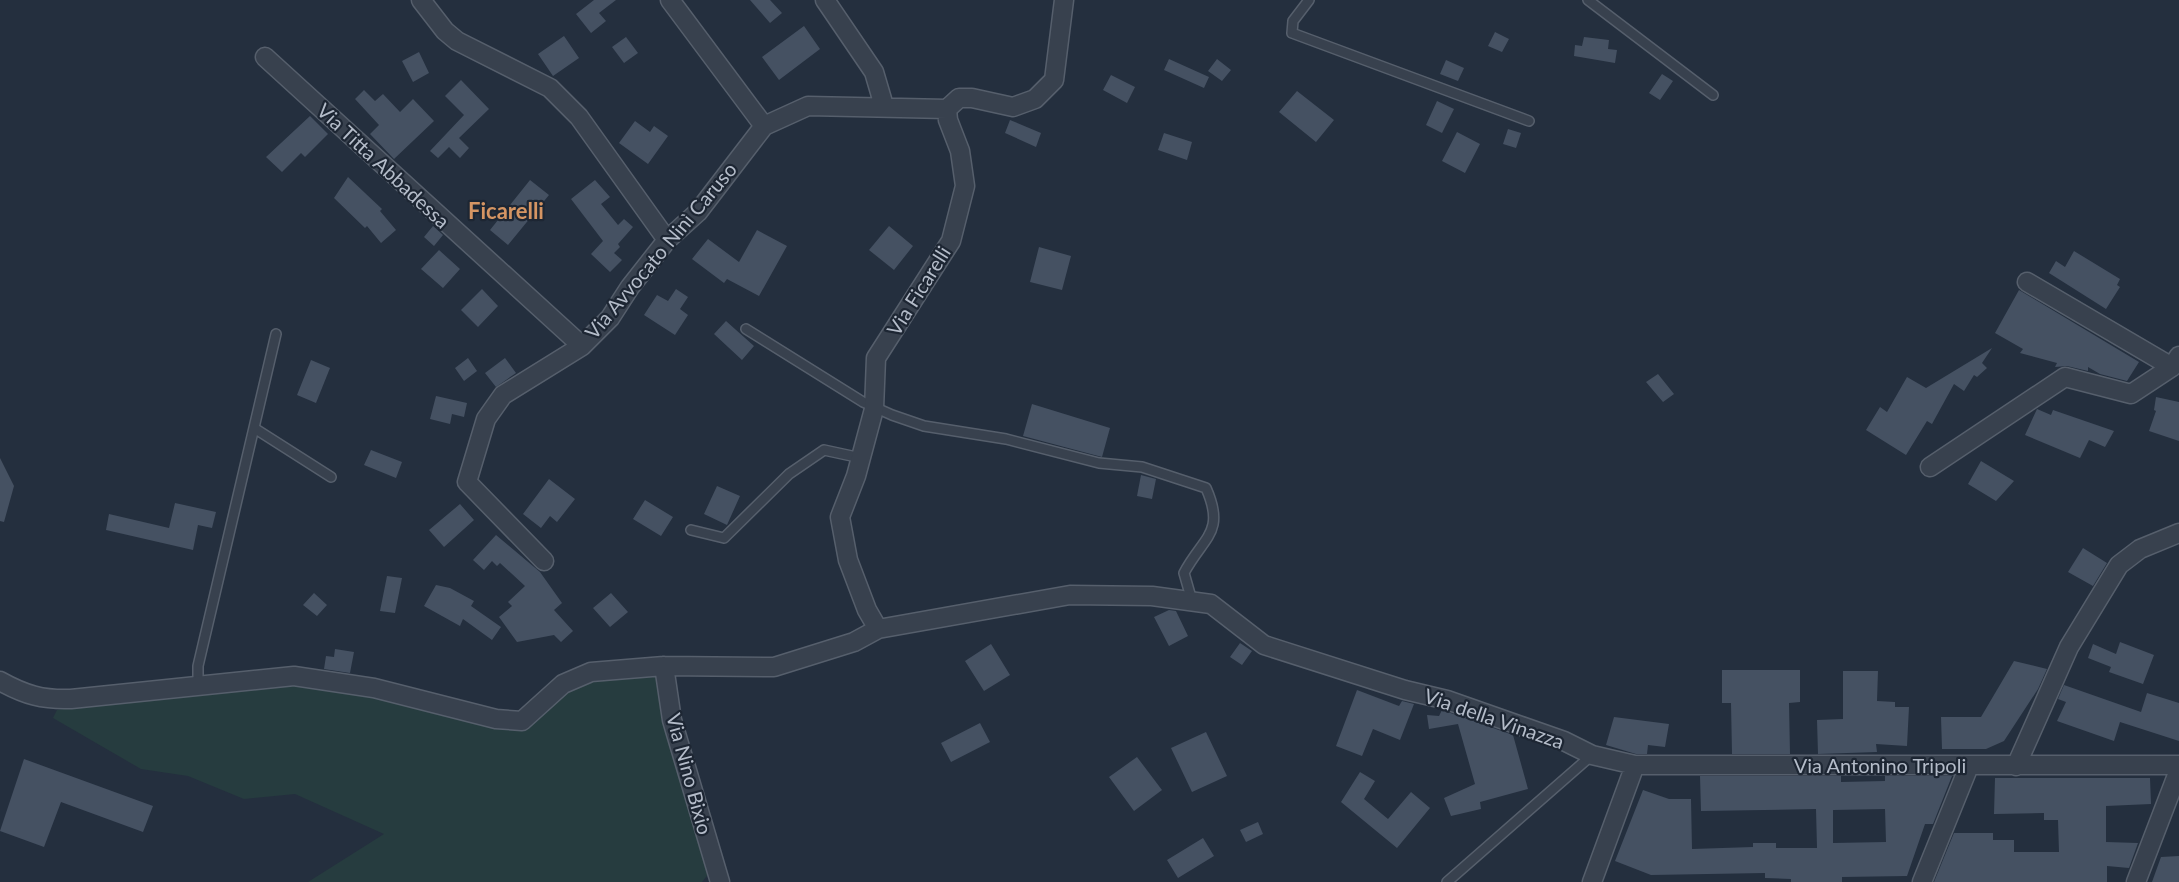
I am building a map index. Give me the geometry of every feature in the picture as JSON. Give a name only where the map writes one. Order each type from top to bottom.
[{"type":"street","points":[[421,0],[445,31],[457,41],[550,88],[579,117],[667,240]]},
{"type":"street","points":[[670,0],[764,126]]},
{"type":"street","points":[[825,0],[874,72],[884,106]]},
{"type":"street","points":[[947,108],[959,98],[972,98],[1013,107],[1035,99],[1054,80],[1064,0]]},
{"type":"street","name":"Via Titta Abbadessa","points":[[265,57],[582,346]]},
{"type":"street","name":"Via Avvocato Ninì Caruso","points":[[544,561],[466,482],[486,419],[503,395],[582,346],[610,318],[630,287],[667,240],[698,212],[764,126],[808,106],[947,108]]},
{"type":"street","name":"Via Ficarelli","points":[[878,628],[867,610],[848,560],[841,534],[840,517],[861,458],[874,409],[876,358],[951,241],[965,186],[960,151],[948,120],[947,108]]},
{"type":"street","points":[[1930,467],[2065,377],[2131,394],[2175,362],[2027,282]]},
{"type":"street","points":[[2016,766],[2069,647],[2119,565],[2140,549],[2179,533]]},
{"type":"street","name":"Via della Vinazza","points":[[878,628],[1070,595],[1152,596],[1211,604],[1264,645],[1405,690],[1447,700],[1564,741],[1588,754]]},
{"type":"street","points":[[0,681],[24,695],[43,700],[158,691],[198,684],[294,676],[374,688],[495,719],[522,721],[563,684],[591,672],[664,666],[774,667],[855,642],[878,628]]},
{"type":"street","name":"Via Nino Bixio","points":[[664,666],[672,720],[720,882]]},
{"type":"street","name":"Via Antonino Tripoli","points":[[1588,754],[1635,765],[2179,765]]},
{"type":"street","points":[[1592,882],[1635,765]]},
{"type":"street","points":[[1922,882],[1969,766]]},
{"type":"street","points":[[2136,882],[2179,770]]},
{"type":"lane","points":[[1309,0],[1293,21],[1292,33],[1529,121]]},
{"type":"lane","points":[[1588,0],[1713,95]]},
{"type":"lane","points":[[746,329],[874,409],[924,426],[1006,439],[1099,463],[1142,467],[1206,488],[1214,506],[1214,529],[1184,573],[1192,602]]},
{"type":"lane","points":[[198,684],[198,666],[276,334]]},
{"type":"lane","points":[[254,428],[331,477]]},
{"type":"lane","points":[[691,530],[724,538],[789,474],[824,450],[861,458]]},
{"type":"lane","points":[[1448,882],[1588,754]]},
{"type":"green space","points":[[655,676],[710,872],[702,882],[308,882],[384,834],[295,794],[244,799],[188,776],[141,769],[53,718],[57,710],[105,701],[285,684],[373,694],[496,725],[590,680]]},
{"type":"building","points":[[594,0],[616,0],[599,13],[606,21],[591,33],[576,14]]},
{"type":"building","points":[[750,0],[770,0],[782,13],[770,23]]},
{"type":"building","points":[[804,26],[820,49],[779,80],[762,57]]},
{"type":"building","points":[[1495,32],[1509,39],[1502,52],[1488,46]]},
{"type":"building","points":[[564,36],[579,58],[553,76],[538,54]]},
{"type":"building","points":[[626,37],[638,53],[624,63],[612,47]]},
{"type":"building","points":[[1584,37],[1609,40],[1608,49],[1617,50],[1615,63],[1574,56],[1575,45],[1582,46]]},
{"type":"building","points":[[419,52],[429,73],[413,82],[402,61]]},
{"type":"building","points":[[1169,59],[1209,77],[1204,88],[1164,70]]},
{"type":"building","points":[[1217,59],[1231,70],[1222,81],[1208,71]]},
{"type":"building","points":[[1446,60],[1464,68],[1458,81],[1440,74]]},
{"type":"building","points":[[1662,74],[1673,81],[1660,100],[1649,93]]},
{"type":"building","points":[[1111,75],[1135,87],[1127,103],[1103,90]]},
{"type":"building","points":[[461,80],[489,109],[459,138],[469,148],[460,158],[449,147],[438,158],[430,151],[464,115],[445,96]]},
{"type":"building","points":[[364,90],[375,101],[383,94],[400,112],[413,99],[434,121],[394,159],[370,134],[379,125],[355,99]]},
{"type":"building","points":[[1297,91],[1334,120],[1316,142],[1279,112]]},
{"type":"building","points":[[1437,101],[1454,109],[1442,133],[1426,125]]},
{"type":"building","points":[[310,116],[328,134],[305,157],[301,153],[282,172],[266,157]]},
{"type":"building","points":[[1010,120],[1041,133],[1036,147],[1005,133]]},
{"type":"building","points":[[635,121],[650,132],[654,126],[668,136],[648,164],[619,143]]},
{"type":"building","points":[[1508,129],[1521,133],[1516,148],[1503,144]]},
{"type":"building","points":[[1457,132],[1480,144],[1465,173],[1442,161]]},
{"type":"building","points":[[1164,133],[1192,142],[1187,160],[1158,150]]},
{"type":"building","points":[[348,177],[382,209],[380,211],[396,230],[381,243],[367,226],[365,228],[334,198]]},
{"type":"building","points":[[530,180],[549,195],[508,245],[490,230]]},
{"type":"building","points":[[595,180],[610,197],[601,204],[618,225],[624,219],[633,227],[618,244],[620,247],[614,253],[622,260],[610,272],[591,254],[603,241],[571,199]]},
{"type":"building","points":[[433,226],[443,235],[434,246],[424,237]]},
{"type":"building","points":[[889,226],[913,246],[894,270],[869,250]]},
{"type":"building","points":[[757,230],[787,246],[759,296],[727,279],[724,283],[692,259],[708,239],[739,262]]},
{"type":"building","points":[[1039,247],[1071,256],[1062,290],[1030,282]]},
{"type":"building","points":[[439,250],[460,269],[443,288],[421,269]]},
{"type":"building","points":[[2074,251],[2120,279],[2117,285],[2120,287],[2106,309],[2049,273],[2056,261],[2065,267]]},
{"type":"building","points":[[482,289],[498,306],[478,327],[461,310]]},
{"type":"building","points":[[676,289],[688,297],[680,309],[688,315],[675,335],[644,315],[657,295],[668,301]]},
{"type":"building","points":[[2019,290],[2139,362],[2127,381],[2100,374],[2088,367],[2088,371],[2067,366],[2055,367],[2057,363],[2020,353],[2023,349],[1995,333]]},
{"type":"building","points":[[726,321],[754,346],[742,360],[714,334]]},
{"type":"building","points":[[1992,348],[1982,363],[1987,368],[1977,377],[1974,375],[1964,391],[1954,384],[1932,424],[1927,421],[1906,455],[1866,430],[1880,407],[1887,412],[1907,377],[1926,388]]},
{"type":"building","points":[[468,358],[477,371],[464,381],[455,368]]},
{"type":"building","points":[[505,358],[516,373],[496,387],[485,373]]},
{"type":"building","points":[[311,360],[330,368],[316,403],[297,395]]},
{"type":"building","points":[[1658,374],[1674,394],[1663,402],[1646,382]]},
{"type":"building","points":[[436,396],[467,403],[464,417],[452,414],[450,424],[430,419]]},
{"type":"building","points":[[2156,397],[2179,402],[2179,441],[2149,431],[2156,411],[2154,410]]},
{"type":"building","points":[[1032,404],[1110,428],[1102,457],[1023,436]]},
{"type":"building","points":[[2037,409],[2051,415],[2053,410],[2114,431],[2105,447],[2089,440],[2080,458],[2025,435]]},
{"type":"building","points":[[371,450],[402,462],[396,478],[364,465]]},
{"type":"building","points":[[0,458],[14,486],[4,522],[0,521]]},
{"type":"building","points":[[1981,461],[2014,481],[1996,501],[1968,484]]},
{"type":"building","points":[[1141,475],[1156,479],[1152,499],[1137,496]]},
{"type":"building","points":[[549,479],[575,499],[557,522],[550,516],[541,528],[523,514]]},
{"type":"building","points":[[717,486],[740,496],[727,525],[704,514]]},
{"type":"building","points":[[645,500],[673,517],[661,536],[633,519]]},
{"type":"building","points":[[175,503],[216,512],[212,528],[198,525],[193,550],[106,530],[109,514],[169,528]]},
{"type":"building","points":[[460,504],[474,520],[444,547],[429,530]]},
{"type":"building","points":[[496,535],[540,572],[562,603],[554,610],[573,631],[561,642],[554,635],[517,642],[499,617],[512,606],[508,602],[525,586],[500,563],[497,566],[492,561],[484,570],[473,560]]},
{"type":"building","points":[[2083,548],[2107,563],[2093,586],[2068,572]]},
{"type":"building","points":[[387,576],[402,578],[395,613],[380,611]]},
{"type":"building","points":[[436,585],[450,588],[474,601],[471,606],[501,627],[492,640],[463,619],[460,626],[424,606]]},
{"type":"building","points":[[314,593],[327,605],[317,616],[303,605]]},
{"type":"building","points":[[611,593],[628,612],[610,627],[593,608]]},
{"type":"building","points":[[1169,610],[1176,611],[1188,636],[1169,646],[1154,617]]},
{"type":"building","points":[[2120,642],[2154,655],[2143,684],[2109,672],[2111,667],[2088,658],[2093,644],[2116,654]]},
{"type":"building","points":[[1240,643],[1252,651],[1242,665],[1230,657]]},
{"type":"building","points":[[991,644],[1010,675],[984,691],[965,661]]},
{"type":"building","points":[[335,649],[354,652],[350,673],[324,669],[326,656],[334,657]]},
{"type":"building","points":[[2014,661],[2047,669],[2038,689],[2004,741],[1986,749],[1942,749],[1941,717],[1981,717]]},
{"type":"building","points":[[1722,670],[1800,670],[1800,702],[1789,703],[1790,754],[1732,754],[1731,703],[1722,703]]},
{"type":"building","points":[[1843,671],[1878,671],[1877,701],[1895,702],[1895,707],[1909,707],[1907,746],[1876,744],[1877,752],[1818,754],[1817,720],[1843,719]]},
{"type":"building","points":[[2064,685],[2141,712],[2147,693],[2179,703],[2179,741],[2120,722],[2114,741],[2057,721],[2066,702],[2058,699]]},
{"type":"building","points":[[1357,690],[1399,706],[1402,701],[1414,704],[1400,740],[1373,729],[1362,756],[1336,746]]},
{"type":"building","points":[[1442,710],[1513,735],[1528,789],[1480,802],[1481,809],[1451,816],[1444,798],[1475,784],[1458,724],[1429,729],[1427,715],[1439,716]]},
{"type":"building","points":[[1614,717],[1669,724],[1665,747],[1648,745],[1647,754],[1636,754],[1606,745]]},
{"type":"building","points":[[980,723],[990,742],[951,762],[941,743]]},
{"type":"building","points":[[1206,732],[1227,776],[1192,792],[1171,748]]},
{"type":"building","points":[[1137,757],[1162,790],[1134,811],[1109,777]]},
{"type":"building","points":[[24,759],[153,806],[143,832],[61,802],[44,847],[0,831]]},
{"type":"building","points":[[1360,772],[1375,781],[1364,799],[1388,819],[1411,792],[1430,808],[1397,848],[1341,802]]},
{"type":"building","points":[[1700,776],[1841,776],[1841,782],[1885,781],[1885,776],[1952,776],[1933,824],[1925,824],[1907,876],[1842,877],[1842,882],[1791,882],[1791,879],[1765,878],[1765,873],[1651,875],[1615,861],[1643,790],[1669,799],[1691,799],[1692,849],[1753,847],[1753,843],[1776,843],[1776,848],[1817,848],[1816,809],[1701,811]],"holes":[[[1885,809],[1886,842],[1833,843],[1833,810]]]},
{"type":"building","points":[[1995,778],[2150,778],[2151,804],[2106,806],[2106,842],[2138,843],[2129,868],[2107,866],[2107,882],[1934,882],[1954,833],[1993,833],[1993,840],[2014,840],[2014,852],[2059,852],[2058,820],[2044,820],[2044,813],[1994,814]]},
{"type":"building","points":[[1258,822],[1263,834],[1246,842],[1240,830]]},
{"type":"building","points":[[1203,838],[1214,856],[1178,878],[1167,860]]},
{"type":"building","points":[[2179,856],[2179,882],[2152,882],[2161,857]]},
{"type":"district","name":"Ficarelli","points":[[506,211]]}]
